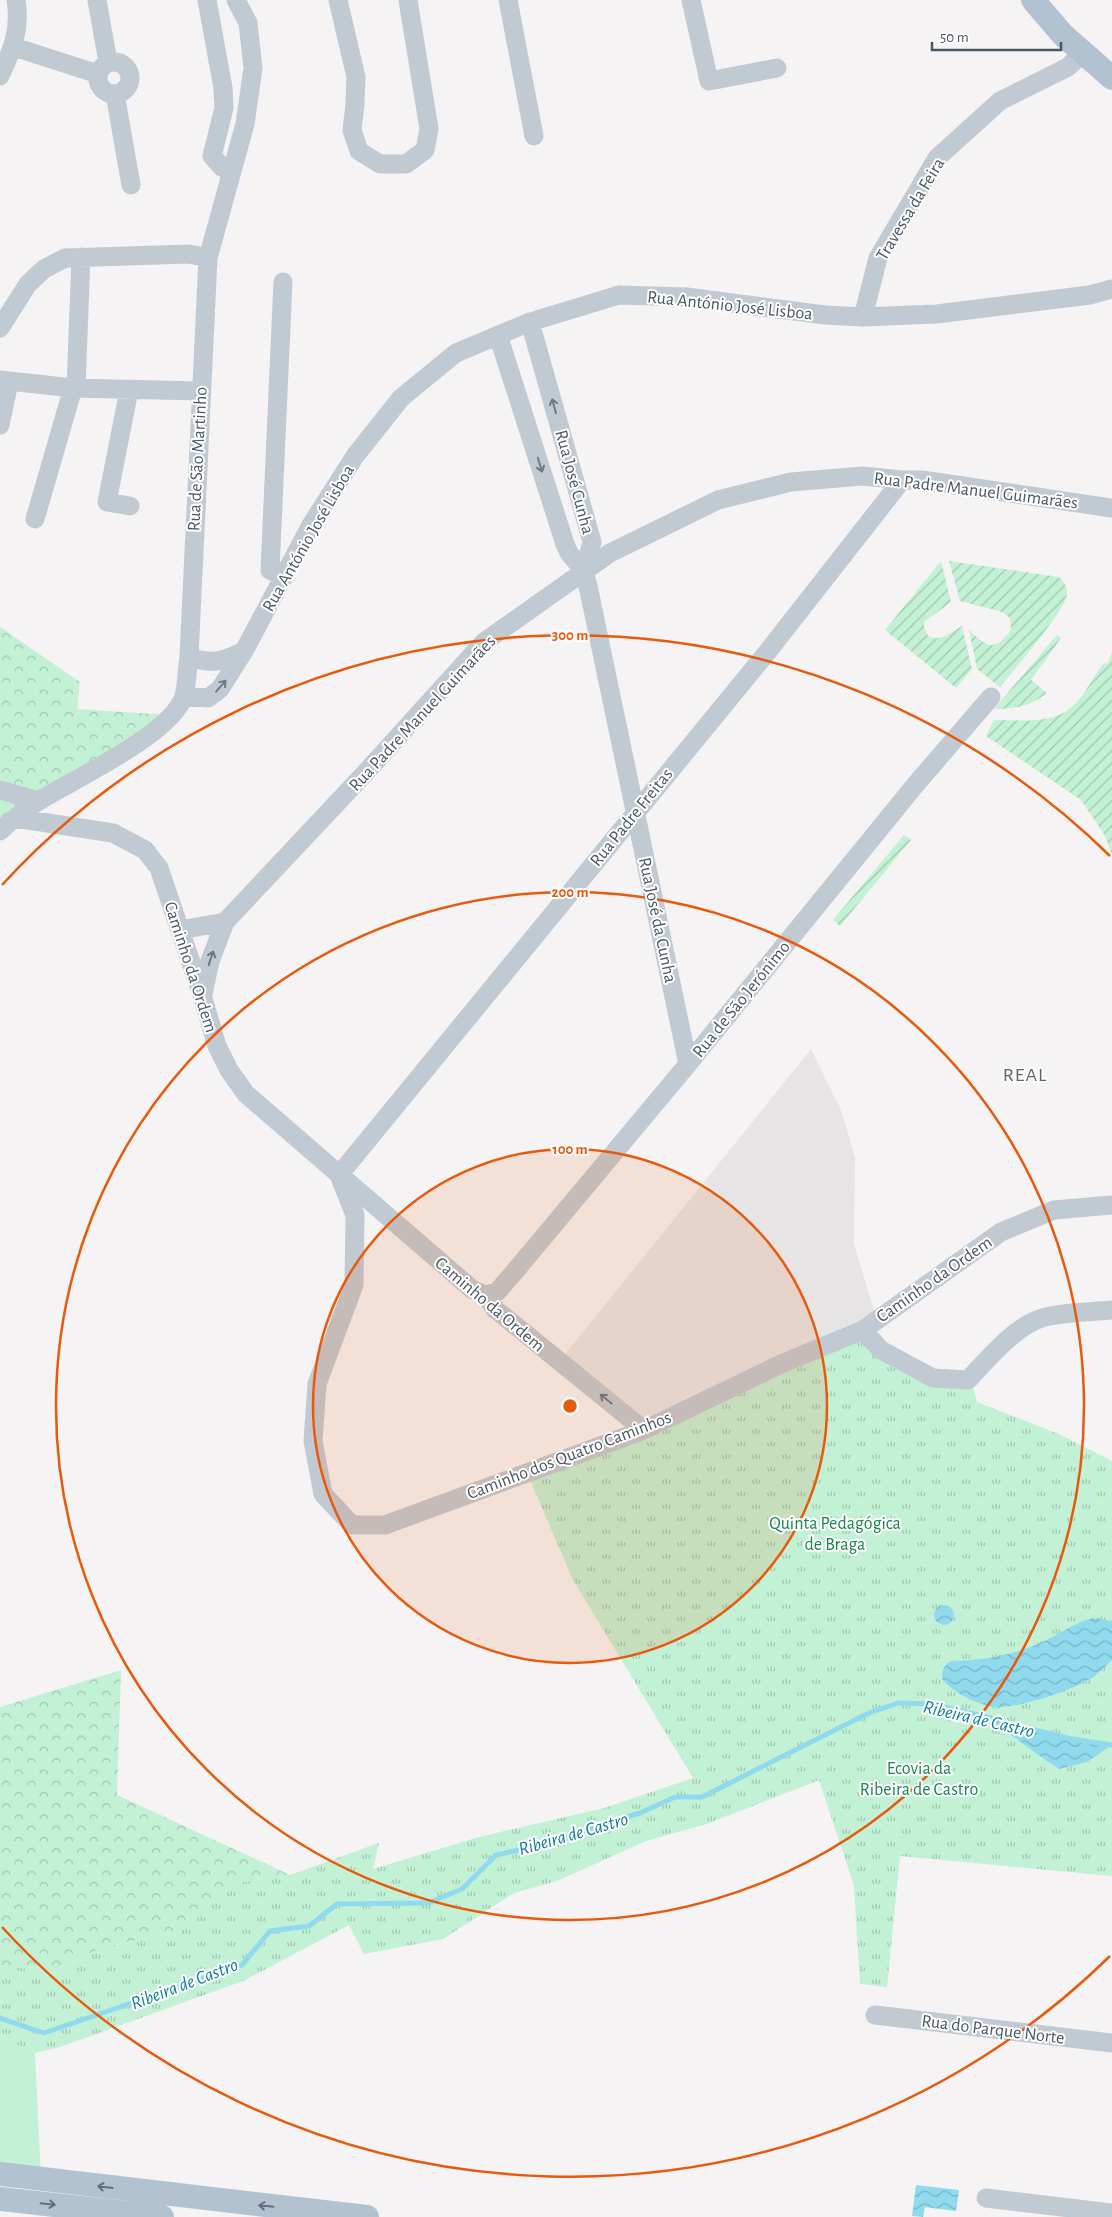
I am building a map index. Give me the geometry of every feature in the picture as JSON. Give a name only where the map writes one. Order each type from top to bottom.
[{"type":"main road","points":[[1033,0],[1063,35],[1112,78]]},
{"type":"main road","points":[[0,2174],[367,2217]]},
{"type":"main road","points":[[0,2199],[162,2217]]},
{"type":"street","points":[[0,76],[14,47],[18,13],[16,0]]},
{"type":"street","points":[[14,47],[103,68],[119,62],[130,72],[130,79],[126,89],[115,94],[106,92],[97,80],[103,68],[97,0]]},
{"type":"street","points":[[207,0],[223,88],[224,108],[212,156],[222,167],[232,172]]},
{"type":"street","name":"Rua de São Martinho","points":[[0,831],[39,801],[113,759],[150,733],[172,715],[184,696],[189,658],[200,391],[208,258],[245,124],[253,68],[248,23],[236,0]]},
{"type":"street","points":[[338,0],[356,78],[352,130],[360,151],[380,164],[406,164],[425,150],[429,129],[408,0]]},
{"type":"street","points":[[508,0],[534,136]]},
{"type":"street","points":[[691,0],[709,81],[777,68]]},
{"type":"street","name":"Travessa da Feira","points":[[862,317],[878,258],[937,158],[1000,101],[1068,67],[1083,54]]},
{"type":"street","points":[[115,94],[131,185]]},
{"type":"street","points":[[0,328],[28,284],[44,269],[65,258],[189,254],[208,258]]},
{"type":"street","points":[[35,519],[74,387],[81,256]]},
{"type":"street","points":[[283,282],[270,570],[283,578]]},
{"type":"street","name":"Rua António José Lisboa","points":[[184,696],[208,698],[220,690],[244,651],[311,526],[355,456],[401,398],[456,354],[498,335],[530,322],[619,295],[686,297],[825,315],[862,317],[936,314],[1090,295],[1112,289]]},
{"type":"street","name":"Rua José Cunha","points":[[530,322],[592,542],[584,571]]},
{"type":"street","name":"Rua José Cunha","points":[[498,335],[565,544],[569,553],[584,571]]},
{"type":"street","points":[[0,425],[5,381],[129,390],[200,391]]},
{"type":"street","points":[[129,390],[107,502],[130,506]]},
{"type":"street","name":"Rua Padre Manuel Guimarães","points":[[202,995],[210,960],[225,922],[367,772],[484,642],[610,553],[718,500],[791,482],[862,476],[922,480],[1112,508]]},
{"type":"street","name":"Rua Padre Freitas","points":[[339,1175],[769,650],[902,480]]},
{"type":"street","name":"Rua José da Cunha","points":[[584,571],[688,1064]]},
{"type":"street","points":[[189,658],[209,662],[221,661],[244,651]]},
{"type":"street","name":"Rua de São Jerónimo","points":[[486,1295],[497,1292],[688,1064],[910,791],[991,697]]},
{"type":"street","points":[[0,790],[39,801]]},
{"type":"street","name":"Caminho da Ordem","points":[[15,818],[113,833],[145,850],[159,868],[202,995],[216,1046],[229,1070],[246,1094],[474,1290],[486,1295],[495,1310],[644,1430]]},
{"type":"street","points":[[180,930],[225,922]]},
{"type":"street","name":"Caminho da Ordem","points":[[339,1175],[355,1215],[354,1285],[317,1384],[313,1441],[322,1494],[352,1524]]},
{"type":"street","name":"Caminho da Ordem","points":[[1112,1205],[1054,1210],[1001,1232],[863,1330],[881,1350],[932,1378],[968,1380],[1016,1334],[1042,1318],[1112,1310]]},
{"type":"street","name":"Caminho dos Quatro Caminhos","points":[[352,1524],[385,1524],[644,1430],[781,1364],[863,1330]]},
{"type":"street","name":"Rua do Parque Norte","points":[[875,2015],[1112,2042]]},
{"type":"street","points":[[986,2198],[1112,2213]]},
{"type":"shaded area","points":[[811,1049],[841,1110],[855,1157],[854,1244],[877,1320],[644,1430],[559,1362]]},
{"type":"green space","points":[[941,561],[951,602],[924,622],[924,628],[928,636],[937,638],[945,636],[962,626],[972,669],[956,688],[885,630]]},
{"type":"green space","points":[[949,561],[1059,577],[1064,582],[1067,594],[1058,613],[1000,687],[977,669],[969,630],[986,644],[995,644],[1000,642],[1011,630],[1010,618],[1002,612],[960,601]]},
{"type":"green space","points":[[0,627],[80,682],[77,709],[172,715],[0,831]]},
{"type":"green space","points":[[1057,635],[1061,638],[1031,680],[1047,693],[1035,701],[1022,706],[994,709]]},
{"type":"green space","points":[[1112,652],[1112,854],[1104,834],[1081,800],[986,736],[994,720],[1025,721],[1047,719],[1066,711],[1078,701],[1104,663],[1107,664]]},
{"type":"green space","points":[[904,835],[911,840],[840,926],[833,920]]},
{"type":"green space","name":"Quinta Pedagógica de Braga","points":[[863,1330],[881,1350],[972,1384],[977,1402],[1061,1435],[1112,1461],[1112,1876],[900,1856],[887,1987],[860,1984],[854,1886],[819,1780],[707,1824],[646,1841],[557,1881],[514,1893],[443,1939],[364,1954],[349,1925],[243,1981],[60,2047],[35,2053],[0,2036],[0,1965],[51,1972],[101,1948],[171,1933],[237,1883],[290,1875],[379,1843],[373,1869],[479,1837],[604,1808],[693,1778],[573,1580],[527,1473]]},
{"type":"green space","points":[[121,1670],[117,1795],[290,1875],[237,1883],[171,1933],[101,1948],[51,1972],[0,1965],[0,1707]]},
{"type":"green space","points":[[0,2036],[35,2053],[41,2179],[0,2174]]},
{"type":"water","points":[[944,1605],[951,1608],[954,1615],[951,1622],[944,1625],[937,1622],[934,1615],[937,1608]]},
{"type":"water","points":[[1093,1618],[1112,1621],[1112,1660],[1095,1676],[1063,1692],[1035,1701],[1000,1707],[984,1705],[968,1699],[947,1685],[942,1679],[944,1668],[951,1661],[984,1659],[1017,1652]]},
{"type":"water","points":[[986,1717],[1072,1739],[1112,1745],[1087,1762],[1059,1769]]},
{"type":"water","points":[[916,2185],[959,2190],[956,2211],[925,2207],[923,2217],[912,2216]]},
{"type":"waterway","name":"Ribeira de Castro","points":[[0,2018],[44,2033],[242,1965],[270,1931],[309,1926],[337,1904],[428,1903],[462,1889],[496,1855],[560,1841],[606,1823],[640,1813],[675,1797],[702,1797],[869,1713],[898,1703],[932,1704],[991,1718]]},
{"type":"waterway","name":"Ribeira de Castro","points":[[1019,1726],[1072,1739],[1112,1745]]},
{"type":"district","name":"REAL","points":[[1025,1074]]},
{"type":"park label","name":"Ecovia da Ribeira de Castro","points":[[919,1778]]}]
